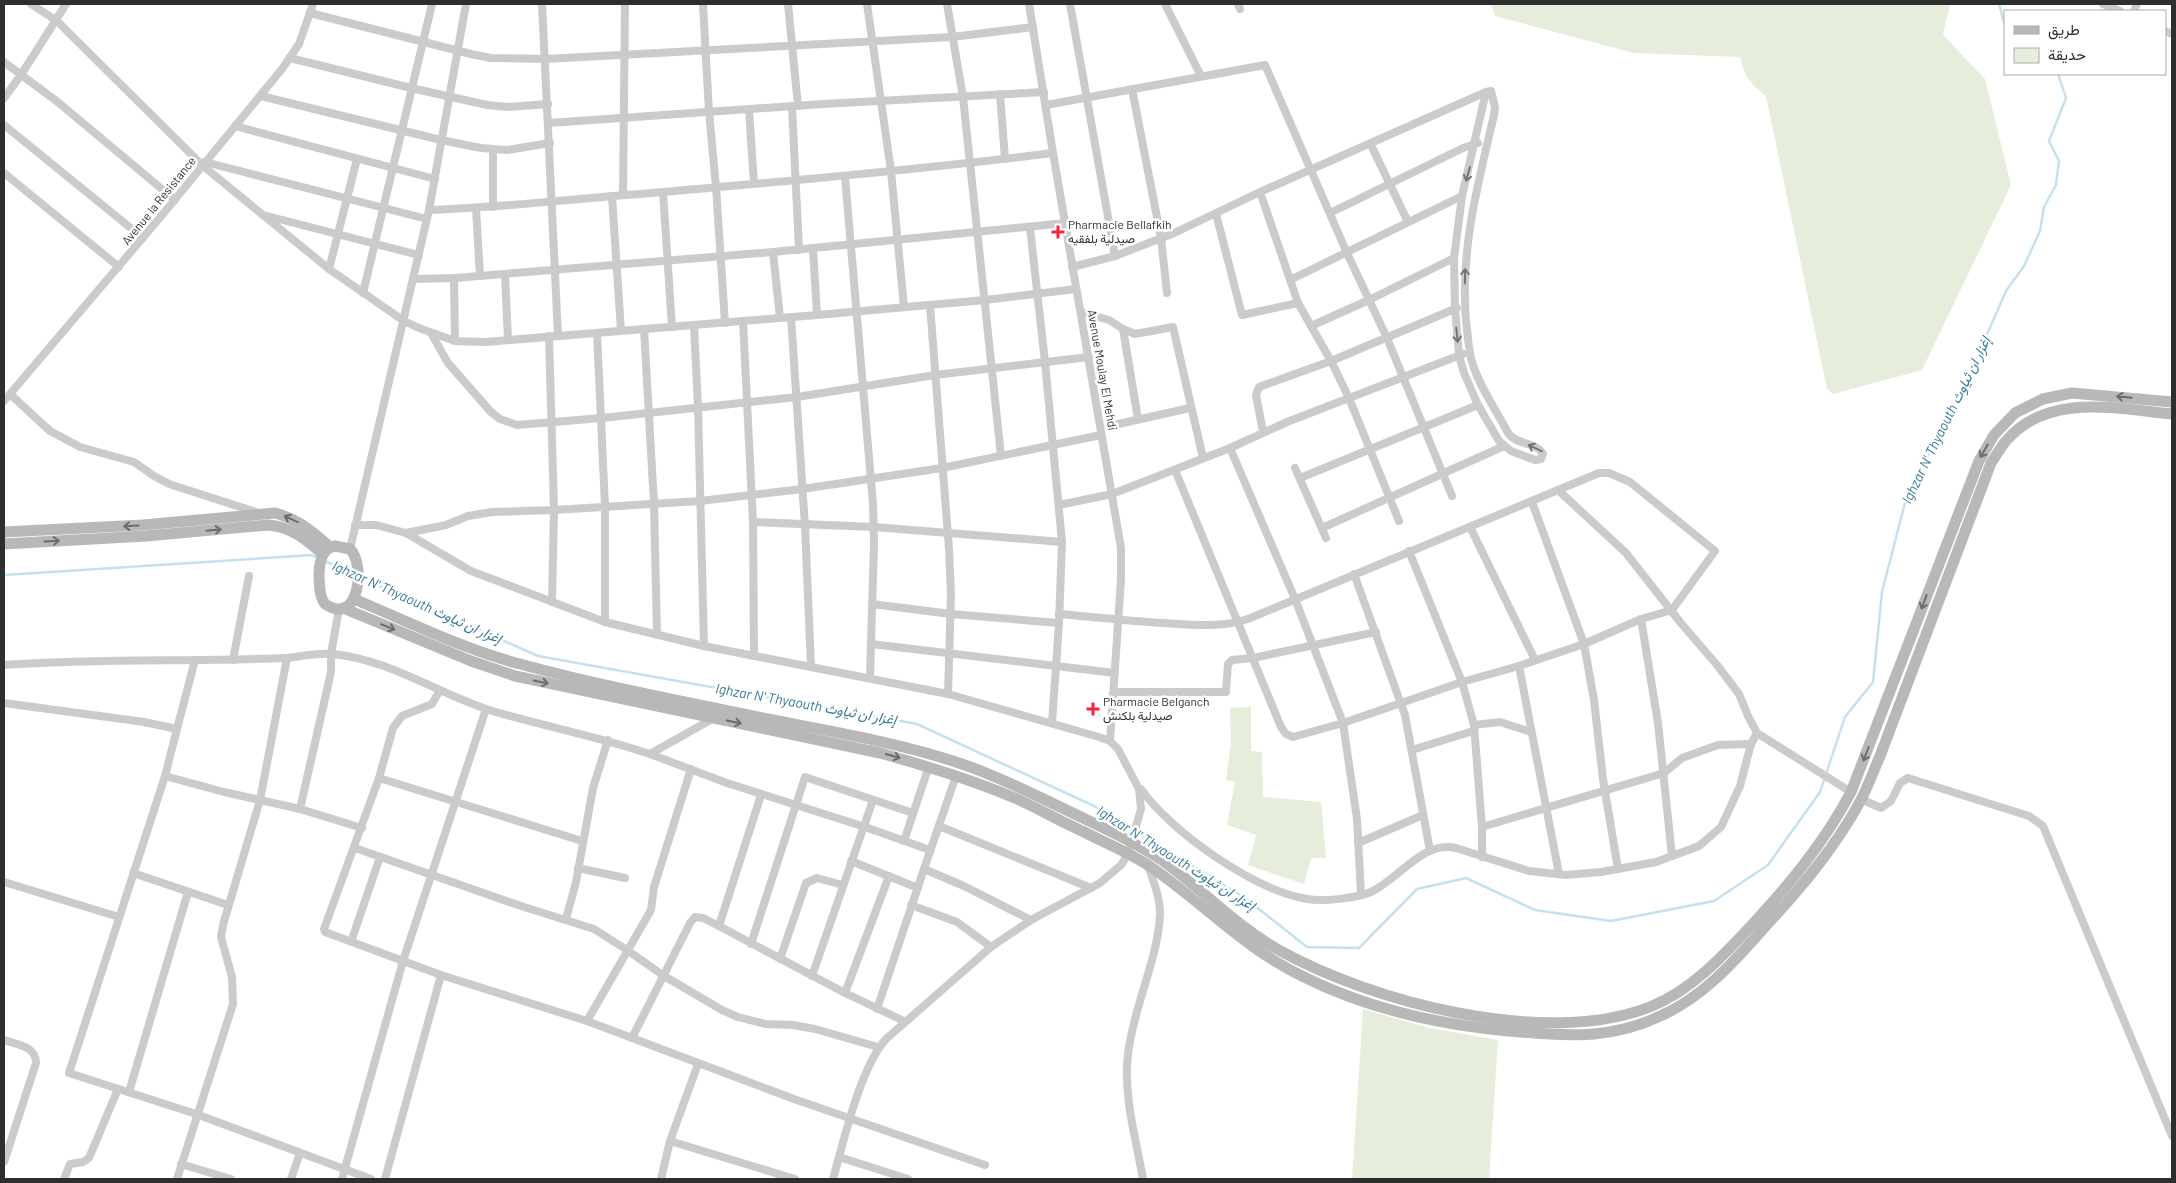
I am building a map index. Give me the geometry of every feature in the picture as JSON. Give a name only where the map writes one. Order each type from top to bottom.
[{"type":"street","points":[[31,4],[57,20],[204,164],[261,215],[329,269],[404,321],[431,333],[455,340],[468,342],[508,340],[817,316],[985,300],[1076,289]]},
{"type":"street","points":[[4,98],[21,75],[66,4]]},
{"type":"street","name":"Avenue la Resistance","points":[[4,401],[261,96],[290,58],[304,33],[313,4]]},
{"type":"street","points":[[363,293],[432,4]]},
{"type":"street","points":[[350,549],[429,210],[466,4]]},
{"type":"street","points":[[542,4],[558,336]]},
{"type":"street","points":[[623,195],[622,118],[625,4]]},
{"type":"street","points":[[703,4],[708,112],[716,187],[725,323]]},
{"type":"street","points":[[788,4],[795,106],[795,181],[799,250]]},
{"type":"street","points":[[867,4],[891,172],[904,307]]},
{"type":"street","points":[[947,4],[963,97],[971,164],[1000,456]]},
{"type":"street","name":"Avenue Moulay El Mehdi","points":[[1029,4],[1121,548],[1110,741]]},
{"type":"street","points":[[1070,4],[1115,256]]},
{"type":"street","points":[[1166,4],[1201,76]]},
{"type":"street","points":[[2104,4],[2118,10]]},
{"type":"street","points":[[310,13],[490,58],[545,60],[624,54],[792,47],[952,37],[1033,27]]},
{"type":"street","points":[[290,58],[449,97],[508,107],[548,104]]},
{"type":"street","points":[[4,62],[175,200]]},
{"type":"street","points":[[1046,104],[1265,64],[1347,253],[1387,338],[1452,496]]},
{"type":"street","points":[[1132,89],[1161,238],[1167,294]]},
{"type":"street","points":[[549,123],[880,100],[1044,92]]},
{"type":"street","points":[[1489,92],[1495,107],[1474,199],[1466,258],[1465,305],[1469,352],[1475,371],[1508,433],[1513,439],[1542,452],[1543,457],[1535,460],[1504,446],[1478,405],[1459,356],[1455,308],[1454,258],[1462,196],[1489,92]]},
{"type":"street","points":[[1072,266],[1115,256],[1161,238],[1370,143],[1489,92]]},
{"type":"street","points":[[1000,94],[1005,159]]},
{"type":"street","points":[[261,96],[441,140],[492,149],[507,150],[550,143]]},
{"type":"street","points":[[749,110],[754,184]]},
{"type":"street","points":[[4,125],[143,238]]},
{"type":"street","points":[[235,126],[434,179]]},
{"type":"street","points":[[1370,143],[1408,222]]},
{"type":"street","points":[[1330,213],[1476,143],[1488,143]]},
{"type":"street","points":[[492,149],[493,207]]},
{"type":"street","points":[[429,210],[552,203],[623,195],[845,177],[971,164],[1053,153]]},
{"type":"street","points":[[329,269],[357,159]]},
{"type":"street","points":[[204,164],[427,219]]},
{"type":"street","points":[[4,173],[119,266]]},
{"type":"street","points":[[845,177],[858,312],[874,527],[870,677]]},
{"type":"street","points":[[663,192],[672,327]]},
{"type":"street","points":[[1260,192],[1298,304],[1331,361],[1349,398],[1399,521]]},
{"type":"street","points":[[612,196],[621,331]]},
{"type":"street","points":[[1290,280],[1462,196]]},
{"type":"street","points":[[476,208],[480,276]]},
{"type":"street","points":[[1216,214],[1242,315],[1298,304]]},
{"type":"street","points":[[261,215],[419,255]]},
{"type":"street","points":[[413,279],[454,278],[555,268],[668,262],[1066,223]]},
{"type":"street","points":[[1030,228],[1062,542],[1060,614],[1052,723]]},
{"type":"street","points":[[813,248],[817,316]]},
{"type":"street","points":[[773,252],[780,318]]},
{"type":"street","points":[[1311,326],[1454,258]]},
{"type":"street","points":[[505,274],[508,340]]},
{"type":"street","points":[[454,278],[455,340]]},
{"type":"street","points":[[930,305],[948,534],[951,614],[948,694]]},
{"type":"street","points":[[1262,432],[1256,395],[1259,387],[1331,361],[1465,305]]},
{"type":"street","points":[[1081,312],[1108,320],[1135,334],[1173,327],[1190,408],[1203,458]]},
{"type":"street","points":[[791,317],[805,526],[811,667]]},
{"type":"street","points":[[743,322],[753,522],[754,656]]},
{"type":"street","points":[[694,326],[704,646]]},
{"type":"street","points":[[644,329],[654,504],[657,635]]},
{"type":"street","points":[[1123,329],[1138,419]]},
{"type":"street","points":[[431,333],[448,363],[491,412],[500,419],[517,424],[553,423],[797,397],[935,374],[1088,357]]},
{"type":"street","points":[[597,333],[605,506],[605,622]]},
{"type":"street","points":[[549,336],[554,510],[552,602]]},
{"type":"street","points":[[1059,505],[1112,494],[1230,448],[1262,432],[1469,352]]},
{"type":"street","points":[[300,809],[331,672],[331,654],[341,609],[354,600],[358,562],[350,549],[340,546],[327,551],[321,559],[320,596],[329,607],[341,609],[471,661],[508,673],[880,753],[929,766],[1146,850],[1164,862],[1248,930],[1271,945],[1319,970],[1375,990],[1436,1008],[1514,1020],[1593,1022],[1626,1015],[1674,995],[1696,980],[1716,962],[1787,887],[1835,822],[1851,792],[1978,461],[1994,435],[2016,414],[2042,399],[2072,393],[2172,402]]},
{"type":"street","points":[[10,394],[50,431],[80,447],[134,462],[169,484],[259,513]]},
{"type":"street","points":[[1300,478],[1478,405]]},
{"type":"street","points":[[354,600],[474,649],[522,665],[927,752],[1022,788],[1132,844],[1148,865],[1240,939],[1306,979],[1370,1003],[1435,1020],[1508,1031],[1592,1034],[1649,1021],[1682,1006],[1704,990],[1742,953],[1795,895],[1824,857],[1861,799],[1880,756],[1991,463],[2007,440],[2028,422],[2054,410],[2082,406],[2172,414]]},
{"type":"street","points":[[1114,425],[1190,408]]},
{"type":"street","points":[[406,533],[446,526],[468,516],[492,512],[700,501],[802,489],[942,468],[1101,435]]},
{"type":"street","points":[[1322,528],[1504,446]]},
{"type":"street","points":[[1230,448],[1295,599],[1343,723],[1350,763],[1361,894]]},
{"type":"street","points":[[1295,468],[1326,538]]},
{"type":"street","points":[[1060,614],[1208,626],[1239,622],[1558,490],[1600,474],[1609,473],[1630,482],[1715,551],[1672,610],[1641,619],[1584,644],[1519,666],[1462,682],[1402,704],[1296,737],[1286,734],[1281,727],[1239,622],[1175,470]]},
{"type":"street","points":[[1558,490],[1626,553],[1739,694],[1748,716],[1758,733],[1861,799],[1881,808],[1891,801],[1900,783],[1908,778],[2029,816],[2043,826],[2172,1136]]},
{"type":"street","points":[[1532,502],[1584,644],[1594,700],[1605,791],[1618,869]]},
{"type":"street","points":[[4,532],[142,525],[275,512],[290,517],[304,525],[327,551]]},
{"type":"street","points":[[753,522],[805,526],[874,527],[1062,542]]},
{"type":"street","points":[[4,544],[146,536],[268,525],[284,527],[327,551]]},
{"type":"street","points":[[355,525],[376,525],[406,533],[471,571],[605,622],[704,646],[870,677],[948,694],[1110,741],[1123,757],[1139,789],[1141,809],[1132,844],[1117,870],[1091,888],[1031,920],[991,947],[904,1021],[878,1047],[850,1119],[833,1179]]},
{"type":"street","points":[[1470,527],[1535,660]]},
{"type":"street","points":[[1409,551],[1462,682],[1473,728],[1482,827],[1482,856]]},
{"type":"street","points":[[1354,574],[1402,704],[1430,851]]},
{"type":"street","points":[[233,660],[249,576]]},
{"type":"street","points":[[872,604],[951,614],[1059,623]]},
{"type":"street","points":[[1641,619],[1664,773],[1672,856]]},
{"type":"street","points":[[1114,692],[1226,692],[1227,668],[1229,662],[1237,658],[1253,658],[1376,632]]},
{"type":"street","points":[[871,644],[950,655],[1115,673]]},
{"type":"street","points":[[4,665],[105,660],[233,660],[331,654],[368,661],[486,709],[536,724],[608,740],[930,850]]},
{"type":"street","points":[[176,1179],[233,1004],[232,978],[221,937],[228,905],[260,800],[287,658]]},
{"type":"street","points":[[195,660],[165,776],[69,1072],[196,1114],[371,1179]]},
{"type":"street","points":[[1519,666],[1559,874]]},
{"type":"street","points":[[440,690],[432,704],[402,716],[396,722],[391,732],[379,778],[362,828],[324,929],[328,934],[442,975],[587,1020],[698,1064],[985,1165]]},
{"type":"street","points":[[4,703],[144,722],[177,729]]},
{"type":"street","points":[[342,1179],[403,961],[486,709]]},
{"type":"street","points":[[650,754],[714,718]]},
{"type":"street","points":[[1412,750],[1473,728],[1500,722],[1531,732]]},
{"type":"street","points":[[1135,781],[1148,800],[1185,834],[1219,858],[1258,881],[1284,893],[1308,899],[1328,899],[1370,893],[1438,847],[1450,846],[1529,871],[1559,874],[1618,869],[1656,862],[1699,846],[1721,827],[1740,786],[1752,744],[1758,733]]},
{"type":"street","points":[[566,920],[593,788],[608,740]]},
{"type":"street","points":[[1482,827],[1664,773],[1682,758],[1718,745],[1752,744]]},
{"type":"street","points":[[904,841],[929,766]]},
{"type":"street","points":[[587,1020],[651,910],[654,887],[691,769]]},
{"type":"street","points":[[165,776],[300,809],[362,828]]},
{"type":"street","points":[[877,1009],[956,776]]},
{"type":"street","points":[[751,944],[805,777],[913,813]]},
{"type":"street","points":[[379,778],[582,841]]},
{"type":"street","points":[[719,926],[762,794]]},
{"type":"street","points":[[812,976],[874,800]]},
{"type":"street","points":[[1358,843],[1423,815]]},
{"type":"street","points":[[939,826],[1091,888]]},
{"type":"street","points":[[355,848],[594,929],[664,976],[738,1017],[765,1024],[793,1025],[815,1029],[878,1047]]},
{"type":"street","points":[[1143,1179],[1128,1092],[1128,1056],[1140,997],[1158,930],[1158,897],[1148,865],[1146,850]]},
{"type":"street","points":[[350,942],[380,857]]},
{"type":"street","points":[[852,862],[918,888]]},
{"type":"street","points":[[578,868],[626,878]]},
{"type":"street","points":[[924,869],[964,886],[1031,920]]},
{"type":"street","points":[[133,873],[228,905]]},
{"type":"street","points":[[845,993],[889,876]]},
{"type":"street","points":[[780,959],[806,884],[816,878],[844,885]]},
{"type":"street","points":[[4,882],[119,917]]},
{"type":"street","points":[[129,1092],[188,892]]},
{"type":"street","points":[[911,905],[957,922],[991,947]]},
{"type":"street","points":[[632,1038],[693,918],[702,918],[719,926],[845,993],[904,1021]]},
{"type":"street","points":[[385,1179],[442,975]]},
{"type":"street","points":[[1339,992],[1345,979]]},
{"type":"street","points":[[1435,1020],[1436,1008]]},
{"type":"street","points":[[4,1040],[32,1050],[36,1056],[36,1063],[4,1162]]},
{"type":"street","points":[[660,1179],[670,1141],[698,1064]]},
{"type":"street","points":[[64,1179],[70,1164],[83,1162],[89,1158],[118,1089]]},
{"type":"street","points":[[670,1141],[795,1179]]},
{"type":"street","points":[[291,1179],[300,1153]]},
{"type":"street","points":[[839,1157],[908,1179]]},
{"type":"street","points":[[181,1164],[226,1178]]},
{"type":"green space","points":[[1491,4],[1950,4],[1943,35],[1985,79],[2011,185],[1922,370],[1833,394],[1827,389],[1766,96],[1749,79],[1740,57],[1634,53],[1495,16]]},
{"type":"green space","points":[[1251,707],[1251,751],[1262,752],[1263,797],[1321,802],[1326,858],[1311,858],[1304,884],[1248,865],[1256,835],[1227,825],[1235,782],[1226,780],[1231,742],[1230,708]]},
{"type":"green space","points":[[1363,1009],[1429,1028],[1498,1040],[1489,1179],[1352,1179]]},
{"type":"waterway","name":"Ighzar N' Thyaouth إغزار ان ثياوث","points":[[1999,4],[2004,22]]},
{"type":"waterway","name":"Ighzar N' Thyaouth إغزار ان ثياوث","points":[[362,578],[538,656],[917,724],[1094,806],[1245,898],[1307,947],[1359,948],[1417,889],[1466,878],[1535,910],[1611,921],[1714,901],[1768,865],[1820,792],[1845,717],[1873,682],[1882,592],[1907,495],[1961,394],[2006,291],[2024,266],[2040,231],[2044,207],[2056,185],[2059,161],[2049,141],[2066,98],[2058,75]]},
{"type":"waterway","name":"Ighzar N' Thyaouth إغزار ان ثياوث","points":[[4,575],[312,555],[318,558]]},
{"type":"waterway","name":"Ighzar N' Thyaouth إغزار ان ثياوث","points":[[323,560],[355,575]]},
{"type":"place","name":"Pharmacie Bellafkih صيدلية بلفقيه","points":[[1058,232]]},
{"type":"place","name":"Pharmacie Belganch صيدلية بلكنش","points":[[1093,709]]}]
